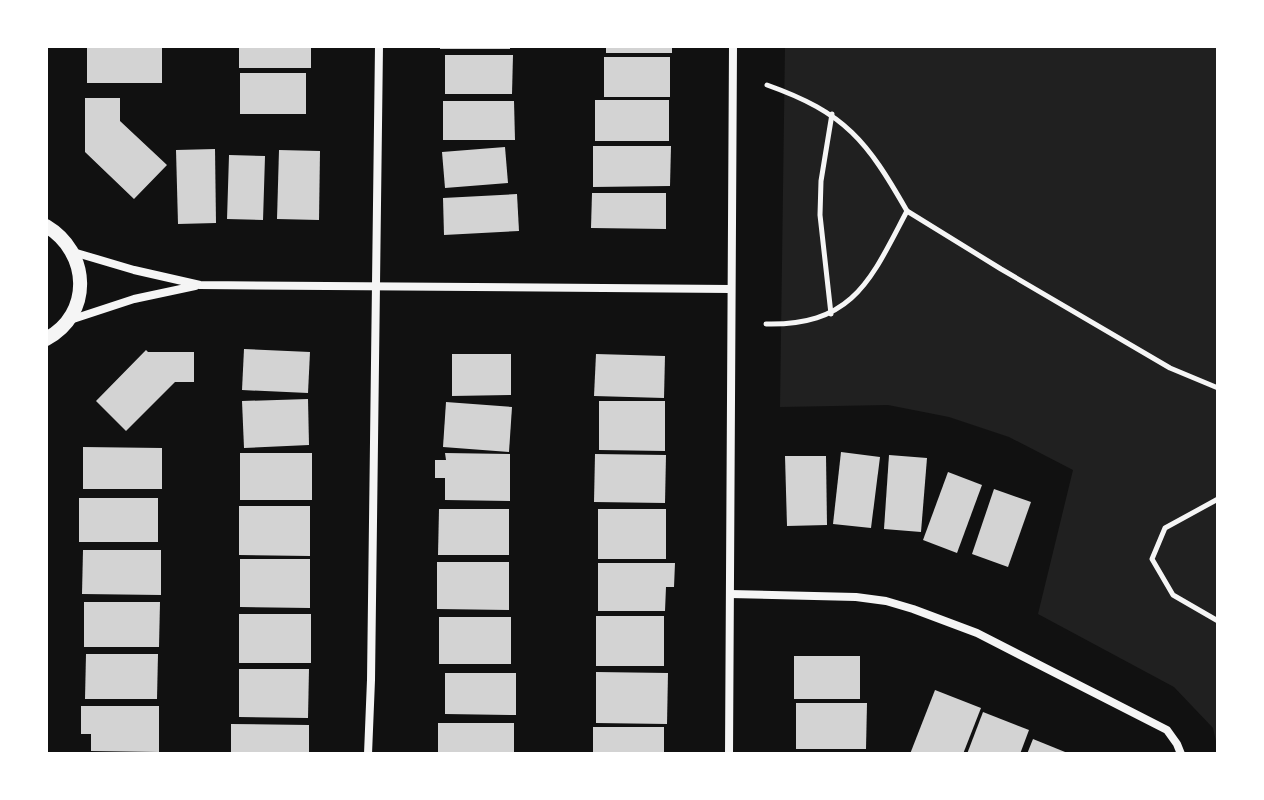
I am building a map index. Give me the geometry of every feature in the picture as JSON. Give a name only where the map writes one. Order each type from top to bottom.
[{"type":"street","points":[[368,754],[379,46]]},
{"type":"street","points":[[729,754],[733,46]]},
{"type":"street","points":[[46,353],[49,338],[68,320],[81,288],[73,252],[47,224]]},
{"type":"street","points":[[73,252],[200,285],[731,289]]},
{"type":"street","points":[[68,320],[134,299],[200,285]]},
{"type":"street","points":[[730,594],[831,595],[886,601],[943,619],[977,633],[1167,730],[1181,754]]},
{"type":"path","points":[[767,85],[832,114],[861,140],[907,211],[1170,368],[1218,388]]},
{"type":"path","points":[[831,314],[820,215],[821,181],[832,114]]},
{"type":"path","points":[[766,324],[809,321],[831,314],[856,297],[871,277],[907,211]]},
{"type":"path","points":[[1218,499],[1165,528],[1152,559],[1173,595],[1218,621]]},
{"type":"shaded area","points":[[785,46],[1218,46],[1218,750],[1213,728],[1174,687],[1038,614],[1073,470],[1009,437],[949,417],[888,405],[780,407]]},
{"type":"building","points":[[87,46],[162,46],[162,83],[87,83]]},
{"type":"building","points":[[239,46],[311,46],[311,68],[239,68]]},
{"type":"building","points":[[440,46],[510,46],[510,49],[440,49]]},
{"type":"building","points":[[606,46],[672,46],[672,53],[606,53]]},
{"type":"building","points":[[445,55],[513,55],[512,94],[445,94]]},
{"type":"building","points":[[604,57],[670,57],[670,97],[604,97]]},
{"type":"building","points":[[240,73],[306,73],[306,114],[240,114]]},
{"type":"building","points":[[85,98],[120,98],[120,121],[167,165],[134,199],[85,152]]},
{"type":"building","points":[[595,100],[669,100],[669,141],[595,141]]},
{"type":"building","points":[[443,101],[514,101],[515,140],[443,140]]},
{"type":"building","points":[[593,146],[671,146],[670,186],[593,187]]},
{"type":"building","points":[[505,147],[508,183],[445,188],[442,152]]},
{"type":"building","points":[[215,149],[216,223],[178,224],[176,150]]},
{"type":"building","points":[[279,150],[320,151],[319,220],[277,219]]},
{"type":"building","points":[[229,155],[265,156],[263,220],[227,219]]},
{"type":"building","points":[[592,193],[666,193],[666,229],[591,228]]},
{"type":"building","points":[[517,194],[519,231],[444,235],[443,198]]},
{"type":"building","points":[[244,349],[310,352],[308,393],[242,390]]},
{"type":"building","points":[[146,350],[194,352],[194,382],[175,382],[126,431],[96,401]]},
{"type":"building","points":[[452,354],[511,354],[511,395],[452,396]]},
{"type":"building","points":[[596,354],[665,356],[664,398],[594,396]]},
{"type":"building","points":[[308,399],[309,445],[244,448],[242,401]]},
{"type":"building","points":[[599,401],[665,401],[665,451],[599,450]]},
{"type":"building","points":[[446,402],[512,407],[509,452],[443,447]]},
{"type":"building","points":[[83,447],[162,448],[162,489],[83,489]]},
{"type":"building","points":[[841,452],[880,457],[871,528],[833,524]]},
{"type":"building","points":[[240,453],[312,453],[312,500],[240,500]]},
{"type":"building","points":[[445,453],[510,454],[510,501],[445,500],[445,478],[435,478],[435,460],[446,460]]},
{"type":"building","points":[[595,454],[666,455],[665,503],[594,502]]},
{"type":"building","points":[[889,455],[927,458],[921,532],[884,529]]},
{"type":"building","points":[[785,456],[826,456],[827,525],[787,526]]},
{"type":"building","points":[[948,472],[982,485],[957,553],[923,540]]},
{"type":"building","points":[[994,489],[1031,502],[1008,567],[972,554]]},
{"type":"building","points":[[79,498],[158,498],[158,542],[79,542]]},
{"type":"building","points":[[239,506],[310,506],[310,556],[239,555]]},
{"type":"building","points":[[439,509],[509,509],[509,555],[438,555]]},
{"type":"building","points":[[598,509],[666,509],[666,559],[598,559]]},
{"type":"building","points":[[83,550],[161,550],[161,595],[82,594]]},
{"type":"building","points":[[240,559],[310,559],[310,608],[240,607]]},
{"type":"building","points":[[437,562],[509,562],[509,610],[437,609]]},
{"type":"building","points":[[598,563],[675,563],[674,587],[666,587],[665,611],[598,611]]},
{"type":"building","points":[[84,602],[160,602],[159,647],[84,647]]},
{"type":"building","points":[[239,614],[311,614],[311,663],[239,663]]},
{"type":"building","points":[[596,616],[664,616],[664,666],[596,666]]},
{"type":"building","points":[[439,617],[511,617],[511,664],[439,664]]},
{"type":"building","points":[[86,654],[158,654],[157,699],[85,699]]},
{"type":"building","points":[[794,656],[860,656],[860,699],[794,699]]},
{"type":"building","points":[[239,669],[309,669],[308,718],[239,717]]},
{"type":"building","points":[[596,672],[668,673],[667,724],[596,723]]},
{"type":"building","points":[[445,673],[516,673],[516,715],[445,714]]},
{"type":"building","points":[[935,690],[981,708],[963,754],[910,754]]},
{"type":"building","points":[[796,703],[867,703],[866,749],[796,749]]},
{"type":"building","points":[[81,706],[159,706],[159,752],[91,751],[91,734],[81,734]]},
{"type":"building","points":[[983,712],[1029,730],[1020,754],[967,754]]},
{"type":"building","points":[[438,723],[514,723],[514,754],[438,754]]},
{"type":"building","points":[[231,724],[309,725],[309,754],[231,754]]},
{"type":"building","points":[[593,727],[664,727],[664,754],[593,754]]},
{"type":"building","points":[[1033,739],[1070,754],[1027,754]]}]
